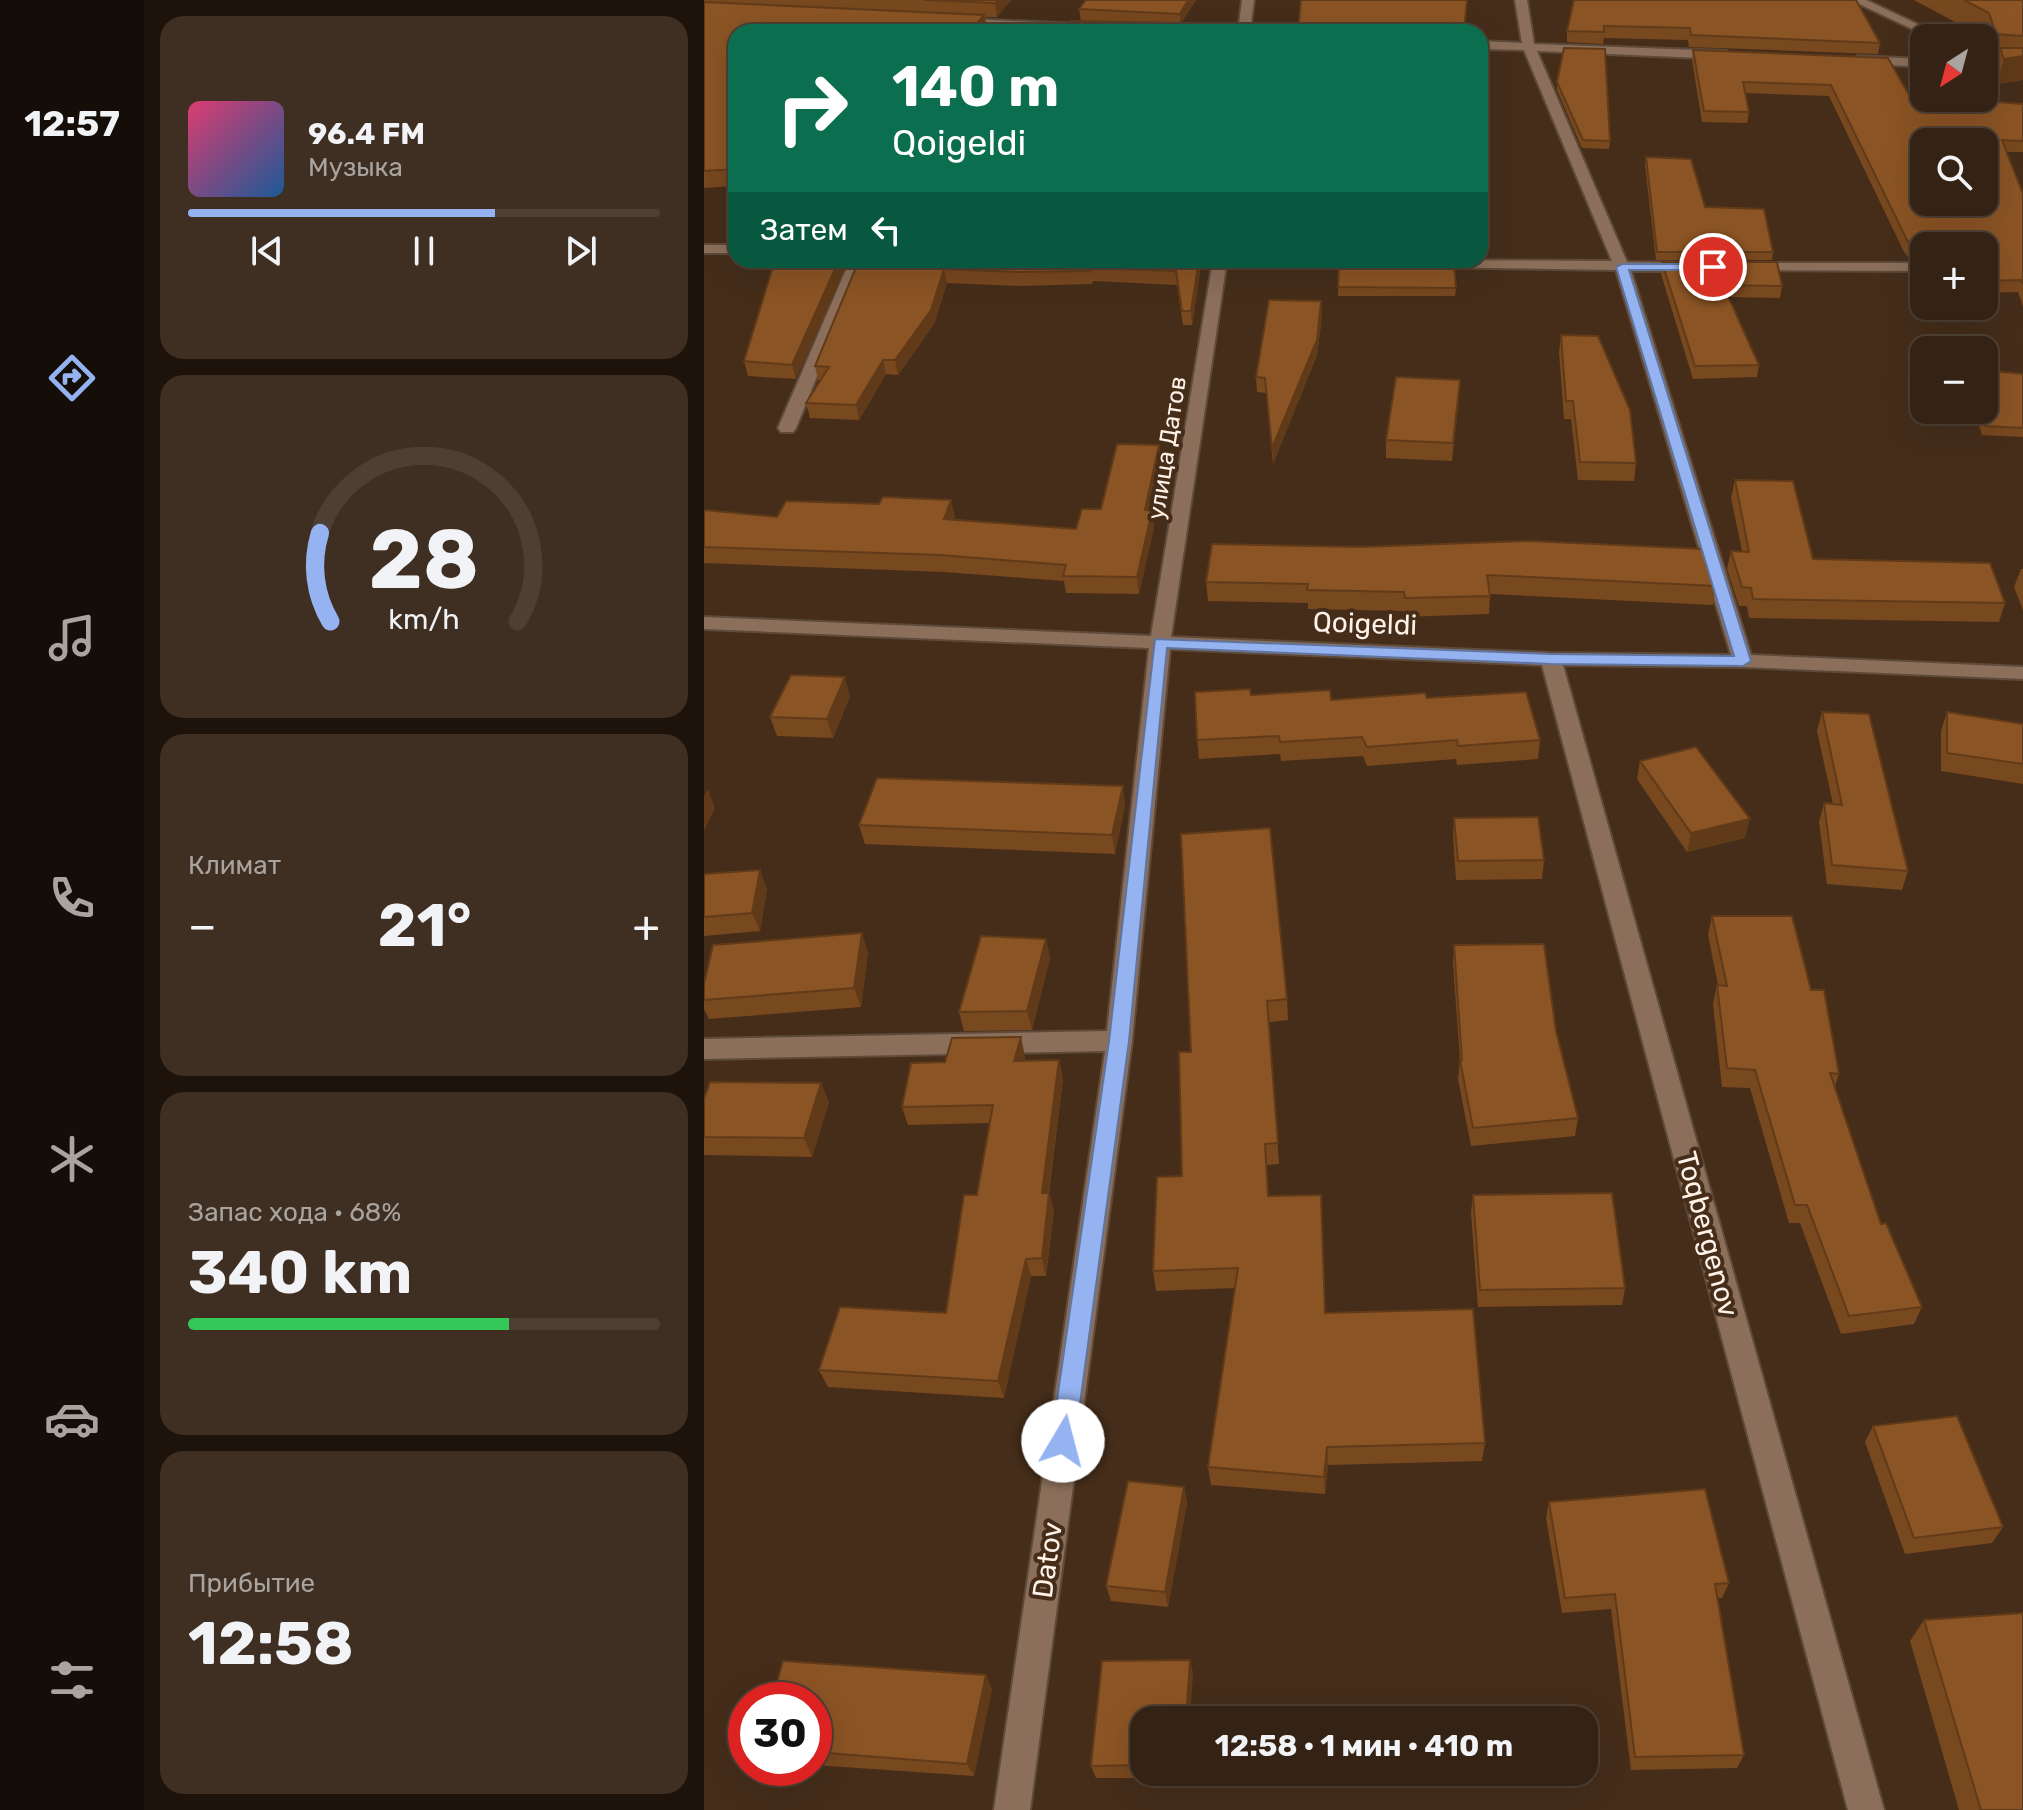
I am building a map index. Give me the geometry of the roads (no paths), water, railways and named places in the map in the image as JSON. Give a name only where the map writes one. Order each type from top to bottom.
[{"type":"street","points":[[1245,24],[1248,0]]},
{"type":"street","points":[[1521,0],[1529,47],[1622,267],[1743,661]]},
{"type":"street","points":[[1857,0],[1910,24]]},
{"type":"street","points":[[941,21],[1016,24]]},
{"type":"street","points":[[1488,45],[1733,56]]},
{"type":"street","points":[[1843,60],[1910,62]]},
{"type":"street","points":[[1998,64],[2003,66]]},
{"type":"street","points":[[1998,66],[2023,67]]},
{"type":"street","points":[[704,249],[728,249]]},
{"type":"street","points":[[1488,264],[1910,267]]},
{"type":"street","points":[[787,428],[854,268]]},
{"type":"street","name":"улица Датов","points":[[1160,643],[1219,268]]},
{"type":"street","name":"Qoigeldi","points":[[704,623],[1551,659],[1743,661],[2023,673]]},
{"type":"street","name":"Datov","points":[[1012,1810],[1119,1041],[1160,643]]},
{"type":"street","name":"Toqbergenov","points":[[1551,659],[1866,1810]]},
{"type":"street","points":[[704,1049],[1119,1041]]}]
